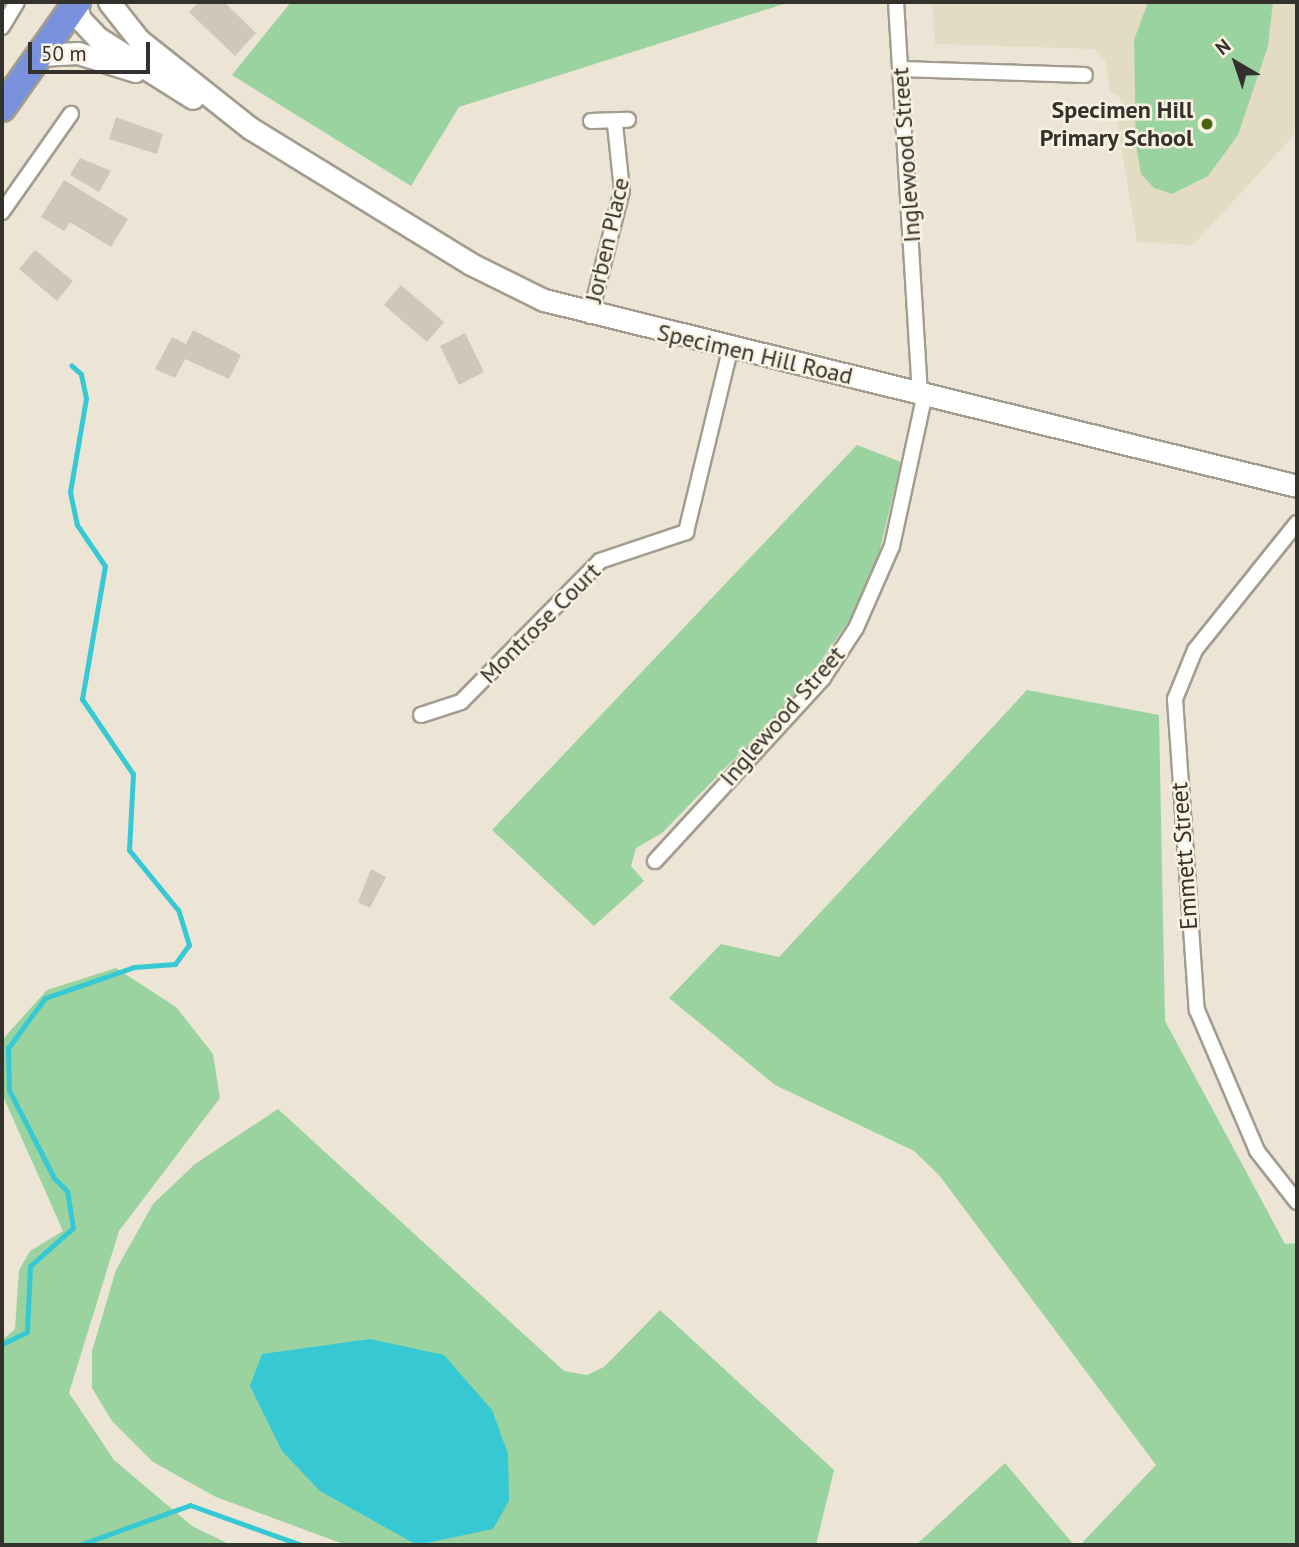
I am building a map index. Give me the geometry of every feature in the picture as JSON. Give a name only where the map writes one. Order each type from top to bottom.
[{"type":"highway","points":[[2,108],[75,3]]},
{"type":"main road","name":"Specimen Hill Road","points":[[109,2],[139,40],[250,128]]},
{"type":"main road","name":"Specimen Hill Road","points":[[75,3],[90,31],[167,82],[250,128],[471,264],[590,316],[922,393],[1297,486]]},
{"type":"main road","points":[[39,55],[82,54],[167,82]]},
{"type":"street","points":[[2,27],[17,2]]},
{"type":"street","name":"Inglewood Street","points":[[655,861],[823,678],[856,628],[892,546],[922,393],[896,2]]},
{"type":"street","points":[[900,69],[1084,75]]},
{"type":"street","points":[[2,212],[71,114]]},
{"type":"street","name":"Jorben Place","points":[[590,316],[622,190],[622,122],[591,121]]},
{"type":"street","name":"Montrose Court","points":[[421,715],[461,702],[600,561],[686,532],[730,350]]},
{"type":"street","name":"Emmett Street","points":[[1297,523],[1195,650],[1181,673],[1175,723],[1197,1010],[1257,1151],[1297,1202]]},
{"type":"shaded area","name":"Specimen Hill Primary School","points":[[932,2],[1297,2],[1297,132],[1193,245],[1137,242],[1116,115],[1123,113],[1119,96],[1110,91],[1105,60],[1094,49],[935,44]]},
{"type":"green space","points":[[291,2],[790,2],[459,107],[411,186],[232,75]]},
{"type":"green space","points":[[1148,2],[1273,2],[1268,46],[1238,135],[1208,176],[1172,194],[1154,188],[1141,174],[1136,145],[1134,40]]},
{"type":"green space","points":[[857,445],[901,462],[876,566],[854,613],[801,690],[662,833],[636,848],[631,866],[644,881],[594,926],[492,830]]},
{"type":"green space","points":[[1027,690],[1159,715],[1165,1021],[1285,1244],[1297,1243],[1297,1545],[1080,1545],[1156,1465],[939,1175],[914,1151],[775,1085],[669,998],[721,944],[779,957]]},
{"type":"green space","points":[[116,968],[176,1007],[213,1054],[220,1098],[119,1231],[69,1393],[114,1460],[192,1526],[231,1545],[2,1545],[2,1340],[15,1329],[19,1270],[30,1251],[63,1231],[2,1094],[2,1040],[47,990]]},
{"type":"green space","points":[[278,1109],[564,1371],[587,1375],[604,1367],[660,1310],[834,1470],[816,1545],[346,1545],[216,1497],[153,1462],[112,1421],[92,1388],[92,1351],[116,1270],[153,1204],[195,1164]]},
{"type":"green space","points":[[1005,1463],[1074,1545],[916,1545]]},
{"type":"water","points":[[370,1339],[444,1355],[492,1410],[508,1454],[509,1501],[493,1529],[417,1545],[320,1491],[282,1451],[250,1386],[262,1354]]},
{"type":"building","points":[[199,2],[224,2],[256,33],[235,56],[189,12]]},
{"type":"building","points":[[116,117],[163,134],[157,154],[109,139]]},
{"type":"building","points":[[80,158],[111,171],[99,192],[70,175]]},
{"type":"building","points":[[64,180],[128,219],[111,247],[70,222],[64,231],[41,217]]},
{"type":"building","points":[[35,250],[73,281],[57,301],[19,269]]},
{"type":"building","points":[[401,285],[444,322],[427,342],[384,305]]},
{"type":"building","points":[[193,330],[241,355],[229,379],[185,359],[175,378],[155,369],[172,337],[186,344]]},
{"type":"building","points":[[465,333],[484,372],[459,385],[440,346]]},
{"type":"building","points":[[371,869],[386,877],[370,908],[358,902]]},
{"type":"waterway","points":[[2,1344],[27,1332],[30,1266],[73,1228],[67,1191],[54,1178],[9,1090],[8,1048],[45,998],[134,967],[175,964],[189,945],[178,910],[129,850],[133,774],[82,699],[105,566],[77,525],[70,492],[86,398],[81,374],[71,365]]},
{"type":"waterway","points":[[79,1545],[190,1505],[301,1545]]},
{"type":"place","name":"Specimen Hill Primary School","points":[[1207,124]]}]
